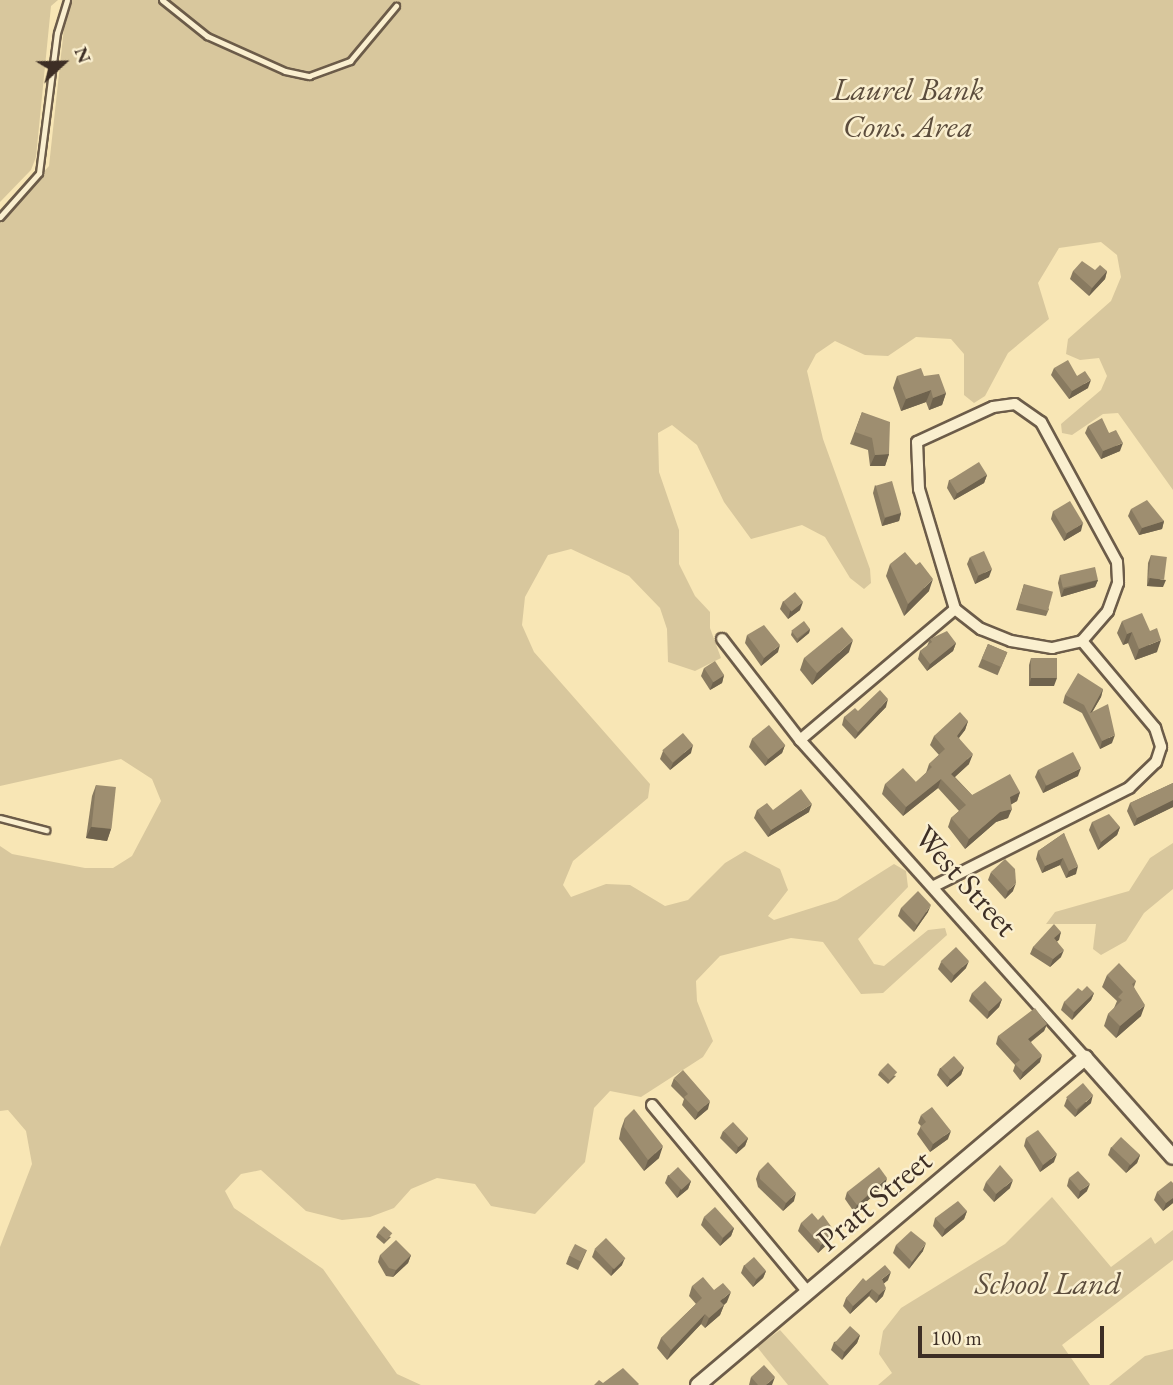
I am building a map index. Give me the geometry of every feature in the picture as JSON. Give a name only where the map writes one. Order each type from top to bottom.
[{"type":"street","points":[[1015,404],[1041,422],[1117,562],[1118,583],[1108,611],[1082,641],[1052,648],[1011,641],[981,629],[955,608],[919,489],[915,450],[917,442],[932,431],[993,407],[1015,404]]},
{"type":"street","points":[[800,740],[955,608]]},
{"type":"street","name":"West Street","points":[[722,639],[800,740],[934,886],[1173,1157]]},
{"type":"street","points":[[934,886],[1129,788],[1156,762],[1161,747],[1155,728],[1082,641]]},
{"type":"street","name":"Pratt Street","points":[[698,1385],[1085,1058]]},
{"type":"street","points":[[652,1105],[808,1292]]},
{"type":"lane","points":[[0,217],[39,173],[57,33],[67,0]]},
{"type":"lane","points":[[162,0],[207,36],[285,71],[309,76],[350,61],[396,6]]},
{"type":"lane","points":[[0,818],[46,830]]},
{"type":"green space","points":[[0,0],[58,0],[51,6],[36,157],[31,170],[0,202]]},
{"type":"green space","name":"Laurel Bank Cons. Area","points":[[67,0],[1173,0],[1173,490],[1118,413],[1103,414],[1072,435],[1062,433],[1061,424],[1101,390],[1107,376],[1099,358],[1080,360],[1066,354],[1068,339],[1111,301],[1121,277],[1117,255],[1101,242],[1059,248],[1038,283],[1049,319],[1008,353],[985,396],[974,403],[964,395],[964,354],[951,339],[916,337],[888,356],[865,355],[835,341],[816,354],[807,371],[823,439],[870,569],[871,583],[864,589],[850,578],[825,537],[802,525],[751,539],[724,502],[697,445],[672,425],[658,433],[659,472],[679,530],[679,564],[695,596],[710,612],[710,628],[721,658],[695,671],[668,662],[667,629],[660,608],[629,576],[571,549],[548,555],[525,597],[522,625],[534,652],[650,784],[648,798],[573,861],[563,885],[571,897],[606,884],[630,885],[665,906],[688,900],[725,863],[745,851],[780,869],[788,890],[768,916],[774,920],[837,900],[894,864],[906,871],[908,887],[858,939],[874,964],[884,966],[928,930],[945,928],[947,935],[883,993],[861,994],[823,942],[791,938],[720,956],[696,981],[697,1001],[713,1041],[703,1057],[641,1097],[610,1091],[594,1108],[585,1162],[535,1214],[491,1206],[475,1184],[437,1178],[411,1189],[394,1208],[370,1217],[342,1220],[306,1211],[261,1170],[241,1174],[225,1191],[234,1208],[323,1269],[397,1374],[421,1385],[0,1385],[0,1247],[32,1164],[26,1131],[8,1110],[0,1111],[0,846],[12,854],[85,868],[113,868],[132,856],[161,801],[152,779],[121,759],[0,786],[0,221],[49,166]]},
{"type":"green space","points":[[1173,843],[1173,889],[1144,913],[1126,941],[1101,955],[1093,949],[1096,924],[1046,924],[1055,912],[1129,891],[1150,858]]},
{"type":"green space","name":"School Land","points":[[1052,1197],[1111,1267],[1151,1237],[1155,1244],[1173,1230],[1173,1260],[1062,1345],[1090,1385],[878,1385],[892,1373],[879,1354],[883,1331],[901,1308],[1005,1244]]},
{"type":"green space","points":[[780,1330],[829,1385],[788,1385],[757,1347]]},
{"type":"green space","points":[[1173,1349],[1173,1385],[1109,1385],[1145,1356]]},
{"type":"building","points":[[1082,261],[1095,270],[1100,265],[1107,271],[1092,288],[1073,271]]},
{"type":"building","points":[[1068,360],[1077,376],[1085,371],[1091,380],[1072,391],[1054,368]]},
{"type":"building","points":[[921,368],[924,376],[939,374],[946,393],[933,398],[931,390],[906,399],[897,376]]},
{"type":"building","points":[[862,412],[890,422],[889,454],[875,455],[872,438],[855,432]]},
{"type":"building","points":[[1102,418],[1109,433],[1116,430],[1123,443],[1103,451],[1088,426]]},
{"type":"building","points":[[979,462],[987,475],[957,493],[949,481]]},
{"type":"building","points":[[892,481],[901,513],[885,517],[876,486]]},
{"type":"building","points":[[1147,500],[1164,521],[1142,528],[1131,509]]},
{"type":"building","points":[[1070,501],[1083,523],[1066,534],[1053,511]]},
{"type":"building","points":[[984,551],[992,569],[978,575],[970,557]]},
{"type":"building","points":[[905,552],[916,565],[920,562],[933,579],[908,604],[890,564]]},
{"type":"building","points":[[1151,555],[1167,557],[1164,580],[1148,578]]},
{"type":"building","points":[[1095,567],[1098,580],[1063,588],[1060,575]]},
{"type":"building","points":[[1024,584],[1053,592],[1048,611],[1019,603]]},
{"type":"building","points":[[795,592],[803,602],[792,612],[783,601]]},
{"type":"building","points":[[1142,613],[1150,631],[1157,628],[1161,640],[1139,649],[1132,632],[1127,634],[1122,621]]},
{"type":"building","points":[[804,621],[810,629],[797,639],[791,631]]},
{"type":"building","points":[[764,625],[780,645],[764,658],[747,635]]},
{"type":"building","points":[[842,627],[853,640],[817,673],[804,658]]},
{"type":"building","points":[[947,631],[956,643],[930,664],[920,651],[932,642],[930,639]]},
{"type":"building","points":[[988,644],[1007,652],[1001,667],[982,659]]},
{"type":"building","points":[[1031,658],[1057,658],[1057,678],[1031,678]]},
{"type":"building","points":[[715,661],[724,675],[713,682],[704,668]]},
{"type":"building","points":[[1078,673],[1103,689],[1090,713],[1108,704],[1115,735],[1102,741],[1084,705],[1065,695]]},
{"type":"building","points":[[880,690],[888,699],[858,732],[844,717],[855,708],[858,711]]},
{"type":"building","points":[[960,712],[968,721],[957,736],[973,754],[951,774],[972,795],[1010,774],[1020,792],[1010,797],[1012,809],[1000,812],[969,839],[951,818],[966,805],[941,779],[906,807],[885,784],[903,768],[916,782],[932,767],[929,764],[945,749],[934,736]]},
{"type":"building","points":[[769,725],[785,745],[768,759],[752,739]]},
{"type":"building","points":[[683,733],[693,745],[673,763],[662,750]]},
{"type":"building","points":[[1073,752],[1081,768],[1046,786],[1038,770]]},
{"type":"building","points":[[1173,783],[1173,800],[1137,818],[1130,803]]},
{"type":"building","points":[[96,785],[116,787],[112,829],[92,827]]},
{"type":"building","points":[[801,789],[812,804],[771,830],[757,810],[767,803],[773,810]]},
{"type":"building","points":[[1109,814],[1120,827],[1101,842],[1092,822]]},
{"type":"building","points":[[1064,833],[1078,866],[1069,871],[1063,858],[1045,866],[1038,851]]},
{"type":"building","points":[[1005,859],[1015,869],[1016,883],[1008,891],[991,872]]},
{"type":"building","points":[[918,891],[931,905],[917,925],[901,908]]},
{"type":"building","points":[[1054,924],[1061,932],[1054,938],[1064,950],[1053,959],[1033,947]]},
{"type":"building","points":[[956,947],[969,961],[954,975],[941,961]]},
{"type":"building","points":[[1119,963],[1136,981],[1132,984],[1145,1005],[1120,1026],[1108,1014],[1122,1000],[1118,997],[1123,992],[1107,975]]},
{"type":"building","points":[[985,981],[1002,999],[989,1012],[972,993]]},
{"type":"building","points":[[1087,986],[1094,993],[1074,1012],[1064,1002],[1078,988],[1082,991]]},
{"type":"building","points":[[1035,1008],[1047,1024],[1028,1039],[1042,1055],[1023,1072],[1015,1064],[1020,1060],[998,1036]]},
{"type":"building","points":[[954,1056],[964,1067],[951,1079],[941,1068]]},
{"type":"building","points":[[888,1063],[897,1072],[889,1080],[880,1071]]},
{"type":"building","points":[[683,1070],[710,1101],[698,1112],[684,1097],[688,1094],[674,1078]]},
{"type":"building","points":[[1083,1083],[1093,1095],[1076,1109],[1066,1097]]},
{"type":"building","points":[[932,1107],[951,1131],[933,1144],[920,1127],[926,1122],[921,1115]]},
{"type":"building","points":[[634,1109],[663,1146],[648,1160],[624,1127],[625,1118]]},
{"type":"building","points":[[733,1122],[748,1138],[738,1147],[723,1131]]},
{"type":"building","points":[[1038,1130],[1057,1154],[1043,1165],[1026,1138]]},
{"type":"building","points":[[1121,1137],[1140,1155],[1130,1165],[1111,1147]]},
{"type":"building","points":[[768,1162],[796,1193],[786,1203],[760,1179],[759,1171]]},
{"type":"building","points":[[1000,1165],[1013,1180],[996,1194],[986,1182]]},
{"type":"building","points":[[678,1167],[691,1181],[681,1190],[668,1176]]},
{"type":"building","points":[[879,1167],[887,1178],[857,1205],[847,1192]]},
{"type":"building","points":[[1078,1171],[1090,1184],[1080,1191],[1069,1178]]},
{"type":"building","points":[[1171,1181],[1173,1198],[1166,1203],[1157,1192]]},
{"type":"building","points":[[958,1201],[967,1211],[945,1229],[935,1218]]},
{"type":"building","points":[[715,1207],[734,1228],[723,1238],[704,1217]]},
{"type":"building","points":[[812,1213],[818,1220],[823,1215],[835,1232],[821,1245],[801,1223]]},
{"type":"building","points":[[384,1226],[392,1233],[386,1240],[378,1233]]},
{"type":"building","points":[[911,1231],[926,1243],[912,1262],[896,1245]]},
{"type":"building","points":[[606,1238],[625,1258],[614,1269],[594,1249]]},
{"type":"building","points":[[396,1240],[411,1255],[396,1270],[389,1268],[380,1255]]},
{"type":"building","points":[[575,1244],[587,1250],[581,1261],[569,1256]]},
{"type":"building","points":[[754,1257],[766,1271],[756,1279],[744,1266]]},
{"type":"building","points":[[885,1265],[891,1272],[882,1279],[886,1288],[879,1295],[872,1289],[853,1306],[846,1298],[863,1278],[866,1281]]},
{"type":"building","points":[[703,1277],[714,1290],[723,1283],[731,1292],[720,1301],[724,1305],[709,1318],[705,1314],[671,1350],[661,1338],[702,1298],[692,1286]]},
{"type":"building","points":[[850,1326],[860,1335],[844,1352],[835,1343]]},
{"type":"building","points":[[764,1365],[775,1377],[766,1385],[758,1385],[751,1377]]},
{"type":"building","points":[[623,1368],[638,1385],[594,1385],[599,1380],[603,1383]]}]
